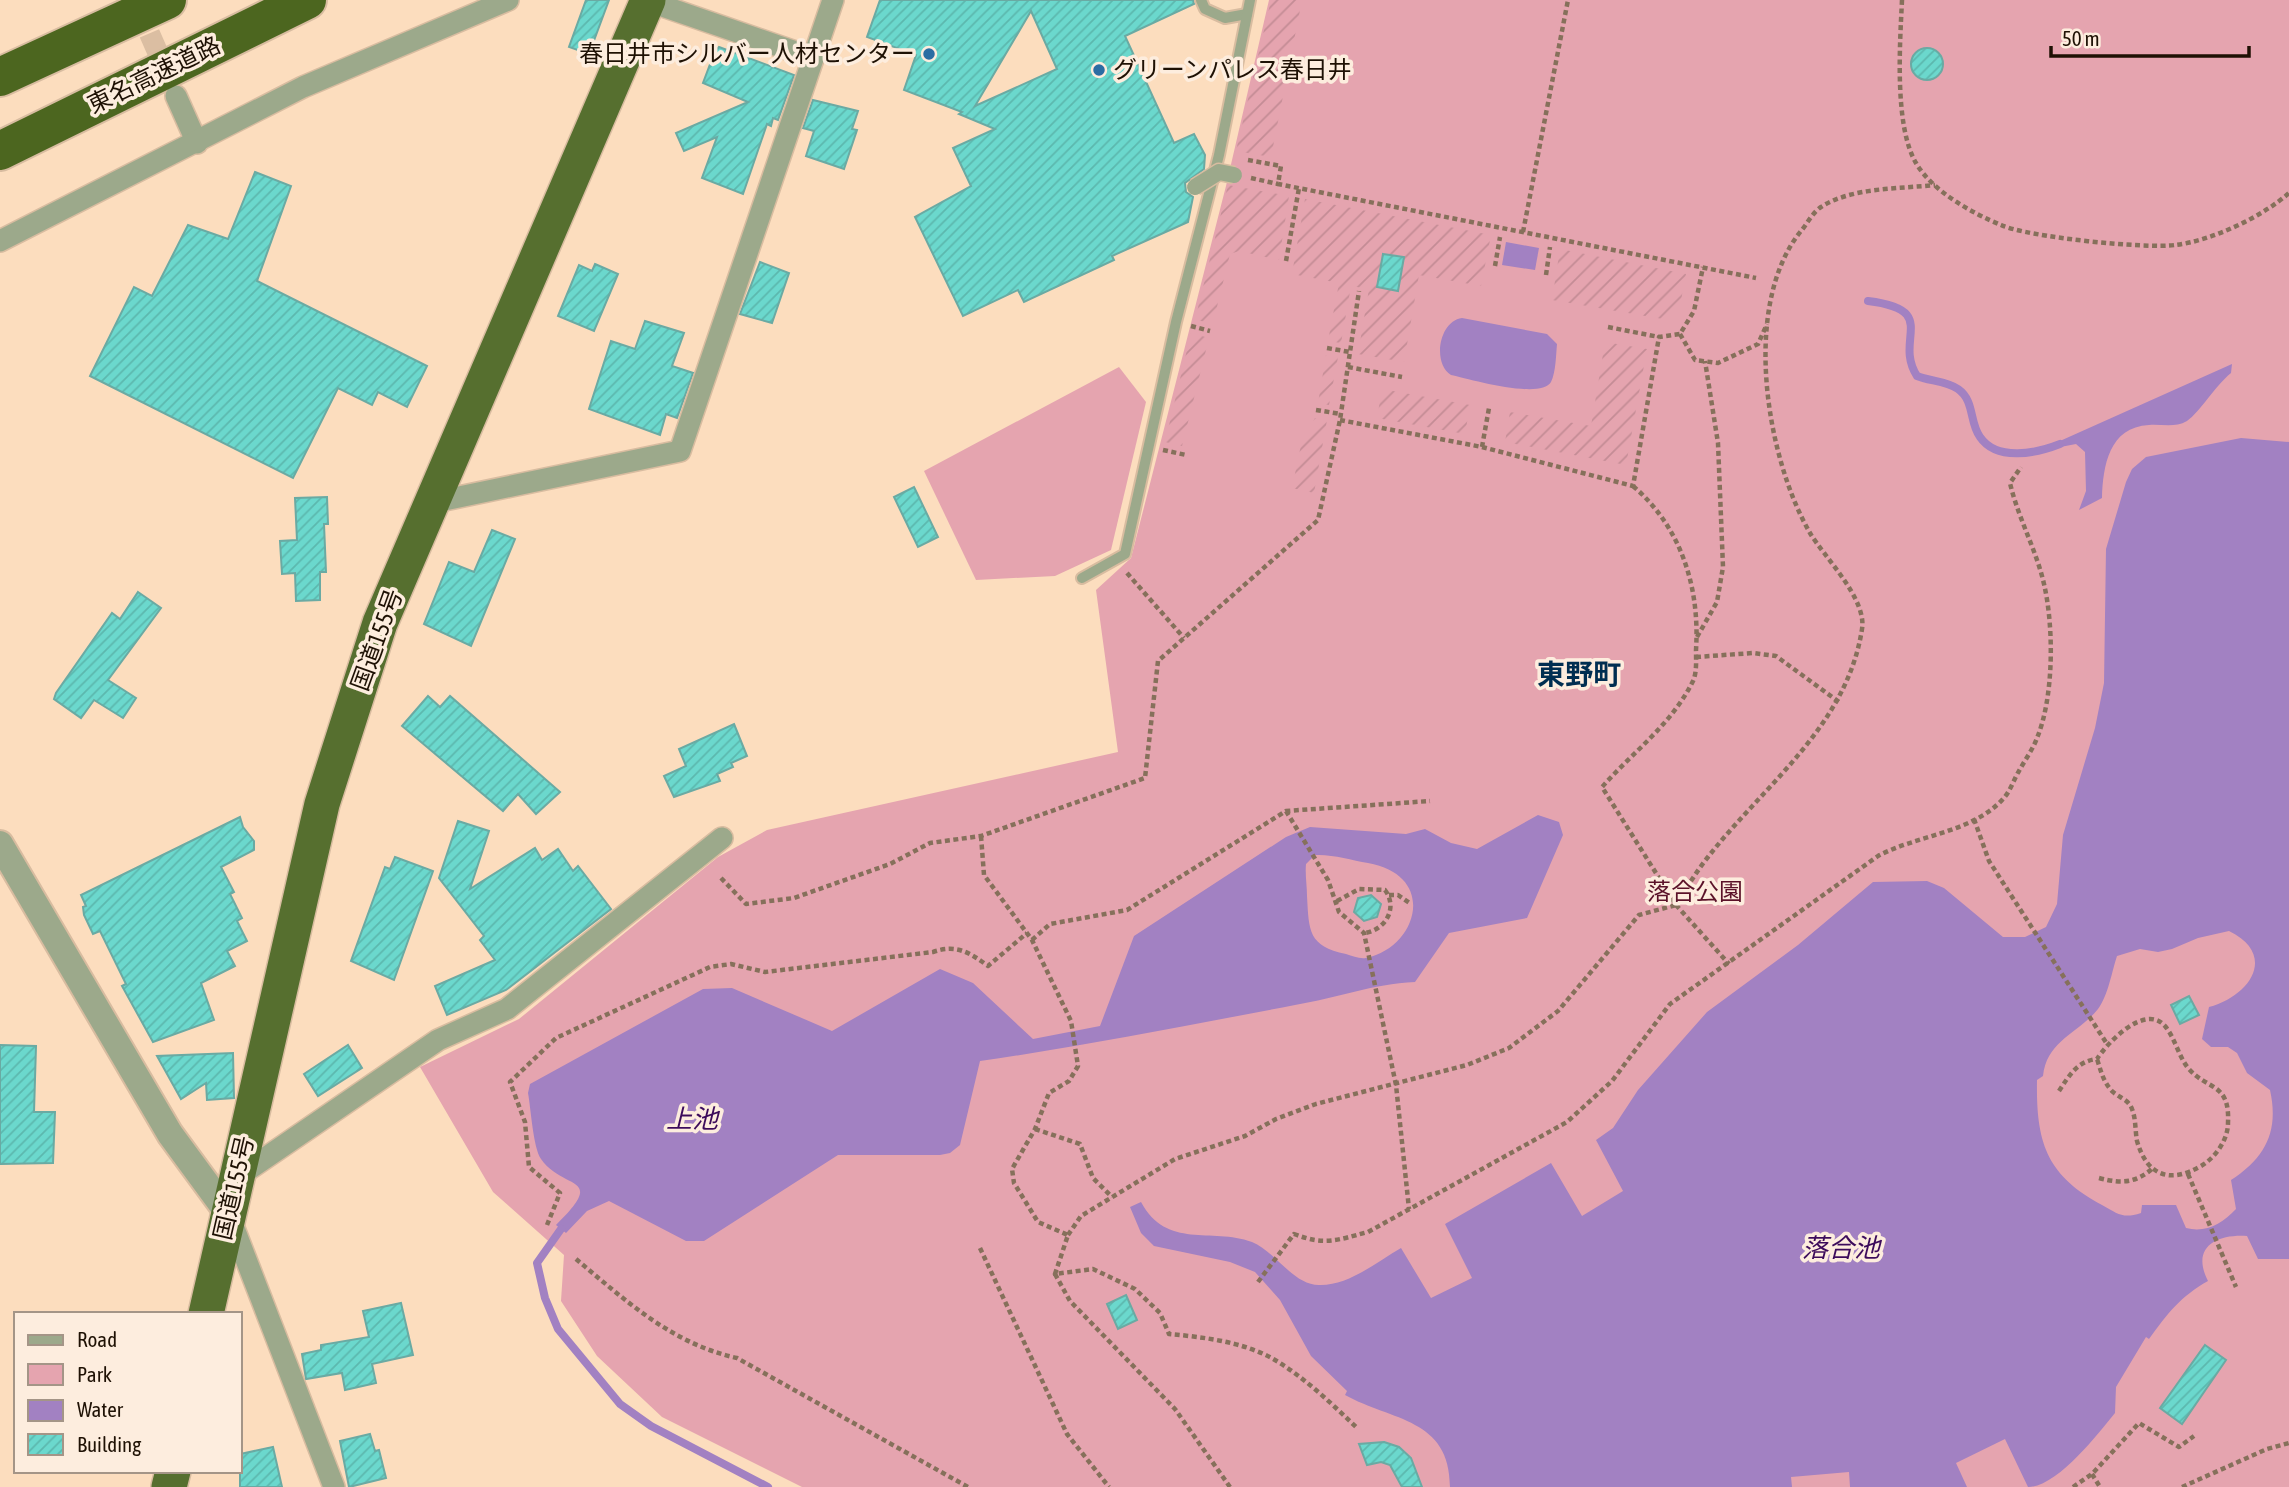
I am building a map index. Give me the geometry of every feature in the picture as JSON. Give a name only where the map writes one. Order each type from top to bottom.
[{"type":"highway","points":[[0,77],[167,0]]},
{"type":"highway","name":"東名高速道路","points":[[0,151],[307,0]]},
{"type":"highway","name":"国道155号","points":[[206,1312],[322,804],[380,623],[648,0]]},
{"type":"street","points":[[0,241],[303,87],[508,0]]},
{"type":"street","points":[[648,0],[813,58]]},
{"type":"street","points":[[430,503],[680,451],[833,0]]},
{"type":"street","points":[[176,96],[197,143]]},
{"type":"street","points":[[1195,187],[1219,172],[1234,175]]},
{"type":"street","points":[[236,1178],[438,1040],[507,1009],[722,838]]},
{"type":"street","points":[[0,844],[170,1134],[228,1213],[334,1487]]},
{"type":"lane","points":[[1201,0],[1205,9],[1225,18],[1247,15]]},
{"type":"lane","points":[[1082,578],[1125,554],[1176,322],[1219,155],[1250,0]]},
{"type":"path","points":[[1523,232],[1568,0]]},
{"type":"path","points":[[1902,0],[1900,87],[1907,136],[1916,163],[1935,185],[2003,227],[2094,241],[2175,246],[2227,229],[2272,208],[2289,193]]},
{"type":"path","points":[[1219,155],[1281,166],[1278,184],[1756,278]]},
{"type":"path","points":[[1230,1487],[1175,1409],[1070,1301],[1055,1274],[1068,1235],[1081,1216],[1175,1159],[1245,1136],[1276,1119],[1316,1104],[1467,1066],[1509,1048],[1558,1011],[1639,915],[1675,905],[1707,858],[1813,739],[1839,702],[1857,652],[1863,625],[1855,598],[1810,532],[1776,448],[1767,369],[1768,322],[1774,287],[1790,244],[1820,207],[1853,195],[1935,185]]},
{"type":"path","points":[[1286,261],[1298,188]]},
{"type":"path","points":[[1496,266],[1500,237]]},
{"type":"path","points":[[1546,275],[1550,247]]},
{"type":"path","points":[[1608,327],[1660,337],[1680,334],[1695,311],[1703,267]]},
{"type":"path","points":[[721,878],[746,904],[794,898],[890,864],[930,843],[981,836],[1145,778],[1158,661],[1318,520],[1341,417],[1359,291]]},
{"type":"path","points":[[1680,334],[1695,360],[1718,363],[1758,344],[1768,322]]},
{"type":"path","points":[[1633,486],[1660,337]]},
{"type":"path","points":[[1327,348],[1350,352]]},
{"type":"path","points":[[1697,637],[1717,601],[1723,567],[1718,443],[1704,361]]},
{"type":"path","points":[[1348,367],[1402,377]]},
{"type":"path","points":[[1482,447],[1489,408]]},
{"type":"path","points":[[1316,410],[1482,447],[1633,486],[1654,504],[1688,564],[1697,637],[1694,679],[1668,722],[1602,787],[1675,905],[1729,964]]},
{"type":"path","points":[[1258,1282],[1294,1234],[1316,1242],[1331,1242],[1367,1232],[1567,1122],[1612,1081],[1670,1004],[1878,856],[1901,844],[1974,819],[2004,799],[2038,737],[2047,697],[2050,653],[2045,585],[2016,509],[2010,483],[2021,467]]},
{"type":"path","points":[[1116,559],[1184,638]]},
{"type":"path","points":[[1696,657],[1753,653],[1776,656],[1839,702]]},
{"type":"path","points":[[1032,940],[1050,923],[1126,910],[1286,811],[1430,801]]},
{"type":"path","points":[[1286,811],[1328,880],[1339,912],[1364,933],[1396,1085],[1409,1209]]},
{"type":"path","points":[[1974,819],[1989,861],[2107,1044]]},
{"type":"path","points":[[981,836],[984,875],[1032,940],[1071,1021],[1079,1066],[1069,1081],[1049,1093],[1035,1129],[1013,1168],[1014,1183],[1038,1222],[1068,1235]]},
{"type":"path","points":[[1337,901],[1367,887],[1385,890],[1389,895],[1385,923],[1380,929],[1364,933]]},
{"type":"path","points":[[1389,895],[1398,895],[1411,904]]},
{"type":"path","points":[[548,1225],[560,1193],[529,1167],[525,1122],[510,1082],[556,1038],[710,967],[731,964],[765,972],[933,952],[947,947],[960,948],[988,966],[1027,933]]},
{"type":"path","points":[[2059,1091],[2073,1070],[2088,1060],[2097,1059],[2107,1044],[2136,1022],[2151,1020],[2164,1024],[2189,1068],[2201,1080],[2218,1087],[2227,1103],[2228,1126],[2212,1159],[2188,1174],[2161,1175],[2142,1157],[2132,1107],[2103,1079],[2097,1059]]},
{"type":"path","points":[[1035,1129],[1080,1144],[1093,1178],[1112,1197]]},
{"type":"path","points":[[2099,1178],[2135,1182],[2153,1168]]},
{"type":"path","points":[[2188,1174],[2236,1287]]},
{"type":"path","points":[[980,1248],[1068,1434],[1109,1487]]},
{"type":"path","points":[[576,1259],[654,1324],[714,1353],[737,1358],[968,1487]]},
{"type":"path","points":[[1055,1274],[1093,1269],[1135,1289],[1160,1313],[1169,1334],[1226,1343],[1274,1359],[1317,1390],[1356,1427]]},
{"type":"path","points":[[2073,1487],[2092,1474],[2139,1423],[2179,1447],[2194,1436]]},
{"type":"path","points":[[2182,1487],[2267,1449],[2289,1443]]},
{"type":"path","points":[[2092,1474],[2100,1487]]},
{"type":"green space","name":"落合公園","points":[[1269,0],[2289,0],[2289,1487],[802,1487],[662,1417],[597,1356],[561,1301],[564,1255],[493,1192],[420,1067],[519,1019],[718,857],[767,830],[1118,752],[1096,590],[1131,558],[1226,186]]},
{"type":"green space","points":[[1271,0],[1302,0],[1271,157],[1236,151]]},
{"type":"green space","points":[[1228,185],[1289,196],[1279,260],[1239,251],[1230,254],[1213,323],[1195,320]]},
{"type":"green space","points":[[1305,199],[1491,235],[1481,286],[1419,275],[1404,362],[1358,354],[1369,289],[1351,286],[1341,343],[1328,341],[1339,283],[1292,274]]},
{"type":"green space","points":[[1560,249],[1686,274],[1679,311],[1663,319],[1552,300]]},
{"type":"green space","points":[[1191,333],[1209,338],[1182,446],[1165,442]]},
{"type":"green space","points":[[1605,342],[1647,349],[1626,465],[1505,442],[1510,412],[1591,426]]},
{"type":"green space","points":[[1326,355],[1338,357],[1329,405],[1318,403]]},
{"type":"green space","points":[[1119,367],[1146,402],[1111,550],[1055,576],[976,580],[924,471]]},
{"type":"green space","points":[[1382,389],[1470,405],[1465,434],[1377,418]]},
{"type":"green space","points":[[1315,418],[1327,420],[1314,493],[1292,488],[1301,445]]},
{"type":"water","points":[[1506,242],[1539,248],[1535,270],[1502,265]]},
{"type":"water","points":[[1462,318],[1547,334],[1557,344],[1551,382],[1545,387],[1520,389],[1451,375],[1441,361],[1441,343],[1448,326]]},
{"type":"water","points":[[2232,364],[2231,373],[2187,421],[2173,425],[2136,427],[2125,433],[2111,450],[2107,461],[2102,498],[2079,510],[2086,491],[2085,452],[2076,444],[2055,448],[2051,445]]},
{"type":"water","name":"落合池","points":[[2241,438],[2289,442],[2289,1259],[2258,1259],[2247,1236],[2225,1238],[2209,1245],[2202,1260],[2208,1281],[2182,1299],[2149,1339],[2146,1337],[2116,1387],[2115,1413],[2064,1469],[2039,1485],[2028,1487],[2005,1439],[1956,1463],[1967,1487],[1850,1487],[1849,1472],[1791,1477],[1792,1487],[1450,1487],[1447,1464],[1440,1447],[1429,1434],[1399,1417],[1345,1395],[1347,1391],[1311,1356],[1280,1300],[1255,1272],[1230,1262],[1154,1246],[1141,1233],[1130,1207],[1141,1202],[1152,1217],[1164,1226],[1177,1232],[1252,1242],[1301,1280],[1319,1285],[1341,1282],[1401,1248],[1431,1298],[1472,1278],[1445,1224],[1551,1163],[1582,1216],[1623,1191],[1596,1140],[1613,1128],[1638,1090],[1707,1012],[1798,945],[1873,882],[1927,881],[1944,888],[2003,937],[2025,937],[2046,927],[2057,904],[2063,835],[2095,728],[2104,683],[2106,549],[2126,482],[2132,469],[2146,457]],"holes":[[[2229,931],[2244,941],[2252,951],[2255,963],[2253,974],[2236,994],[2209,1007],[2202,1039],[2211,1047],[2228,1047],[2237,1053],[2247,1073],[2270,1090],[2273,1118],[2267,1142],[2253,1162],[2231,1180],[2236,1209],[2219,1223],[2200,1229],[2186,1228],[2176,1205],[2142,1205],[2141,1213],[2130,1216],[2117,1213],[2083,1194],[2057,1169],[2042,1139],[2037,1080],[2043,1076],[2050,1054],[2098,1009],[2117,956],[2140,949],[2158,952],[2172,949],[2198,938]]]},
{"type":"water","name":"上池","points":[[1538,815],[1559,822],[1563,835],[1527,918],[1449,933],[1415,982],[1384,985],[1138,1035],[980,1061],[960,1145],[950,1153],[838,1155],[704,1241],[686,1241],[609,1201],[587,1211],[566,1233],[556,1225],[579,1198],[580,1190],[550,1169],[538,1153],[528,1093],[530,1084],[703,989],[732,988],[832,1031],[940,969],[973,983],[1033,1039],[1100,1026],[1134,936],[1286,837],[1310,827],[1406,834],[1425,829],[1451,843],[1477,849]],"holes":[[[1315,855],[1368,863],[1390,870],[1405,882],[1412,896],[1413,912],[1408,927],[1398,941],[1384,952],[1366,958],[1333,951],[1317,941],[1310,928],[1306,876],[1306,864]]]},
{"type":"building","points":[[586,0],[609,0],[589,54],[569,47]]},
{"type":"building","points":[[880,0],[1193,0],[1194,4],[1125,36],[1174,143],[1194,134],[1205,155],[1204,169],[1185,183],[1186,192],[1193,197],[1188,222],[1112,256],[1114,260],[1024,302],[1018,290],[963,316],[915,217],[971,186],[953,148],[995,129],[959,114],[962,112],[904,90],[916,55],[867,37]],"holes":[[[1031,11],[1057,69],[975,106]]]},
{"type":"building","points":[[719,47],[794,75],[778,120],[773,118],[771,126],[767,124],[743,194],[702,178],[717,137],[684,151],[676,133],[748,102],[703,83]]},
{"type":"building","points":[[1927,48],[1938,53],[1943,64],[1938,75],[1927,80],[1916,75],[1911,64],[1916,53]]},
{"type":"building","points":[[813,100],[858,111],[852,129],[857,130],[844,169],[806,156],[814,131],[803,128]]},
{"type":"building","points":[[255,172],[291,186],[257,281],[427,366],[407,407],[378,392],[372,405],[338,388],[293,478],[90,376],[134,287],[152,296],[188,225],[228,239]]},
{"type":"building","points":[[1383,254],[1404,257],[1398,291],[1377,287]]},
{"type":"building","points":[[760,262],[789,273],[772,323],[740,314]]},
{"type":"building","points":[[595,264],[618,274],[594,331],[558,316],[579,265],[592,271]]},
{"type":"building","points":[[645,321],[684,333],[672,366],[693,373],[677,418],[666,414],[660,435],[589,409],[611,341],[635,349]]},
{"type":"building","points":[[914,487],[938,537],[918,547],[894,497]]},
{"type":"building","points":[[327,497],[328,524],[324,524],[326,572],[320,572],[320,600],[296,601],[295,573],[282,574],[280,541],[297,540],[295,498]]},
{"type":"building","points":[[492,530],[515,539],[471,646],[424,624],[449,562],[474,572]]},
{"type":"building","points":[[138,592],[161,608],[108,680],[136,698],[123,718],[94,700],[81,718],[54,699],[56,693],[112,613],[120,619]]},
{"type":"building","points":[[428,696],[440,707],[450,696],[560,792],[536,814],[518,794],[503,811],[402,726]]},
{"type":"building","points":[[734,724],[747,756],[731,763],[733,767],[717,774],[720,781],[674,797],[664,776],[686,766],[679,749]]},
{"type":"building","points":[[240,817],[243,827],[254,841],[254,850],[221,867],[234,892],[230,894],[242,918],[237,921],[247,941],[227,951],[235,966],[201,983],[214,1020],[153,1042],[122,986],[126,984],[100,931],[93,934],[84,915],[83,907],[86,906],[81,895]]},
{"type":"building","points":[[458,821],[489,831],[470,889],[535,848],[542,860],[558,849],[573,871],[578,866],[611,909],[506,990],[447,1015],[435,986],[495,960],[480,940],[484,936],[439,878]]},
{"type":"building","points":[[395,857],[433,871],[394,980],[351,961],[385,867],[390,869]]},
{"type":"building","points":[[1371,895],[1381,904],[1377,917],[1364,921],[1354,912],[1358,898]]},
{"type":"building","points":[[2189,996],[2199,1015],[2180,1024],[2171,1005]]},
{"type":"building","points":[[0,1045],[36,1046],[34,1112],[55,1112],[53,1163],[0,1164]]},
{"type":"building","points":[[348,1045],[362,1068],[318,1096],[304,1074]]},
{"type":"building","points":[[233,1053],[234,1098],[207,1100],[206,1083],[181,1099],[157,1056]]},
{"type":"building","points":[[1126,1295],[1137,1320],[1118,1329],[1107,1304]]},
{"type":"building","points":[[401,1303],[413,1355],[372,1364],[376,1383],[345,1390],[342,1373],[306,1379],[302,1354],[321,1350],[321,1345],[369,1337],[363,1311]]},
{"type":"building","points":[[2205,1345],[2226,1360],[2182,1424],[2160,1408]]},
{"type":"building","points":[[370,1434],[375,1451],[379,1450],[386,1478],[349,1487],[340,1441]]},
{"type":"building","points":[[1384,1442],[1399,1447],[1411,1458],[1422,1487],[1402,1487],[1390,1465],[1381,1462],[1367,1465],[1359,1444]]},
{"type":"building","points":[[273,1447],[282,1487],[240,1487],[242,1454]]},
{"type":"waterway","points":[[1868,301],[1890,305],[1903,311],[1911,328],[1909,350],[1917,376],[1958,389],[1967,399],[1974,425],[1987,445],[2007,453],[2018,453],[2060,444]]},
{"type":"waterway","points":[[561,1229],[537,1263],[545,1298],[558,1329],[620,1404],[651,1426],[768,1487]]},
{"type":"tunnel","points":[[137,5],[169,78]]},
{"type":"place","name":"春日井市シルバー人材センター","points":[[929,54]]},
{"type":"place","name":"グリーンパレス春日井","points":[[1099,70]]},
{"type":"district","name":"東野町","points":[[1579,674]]}]
